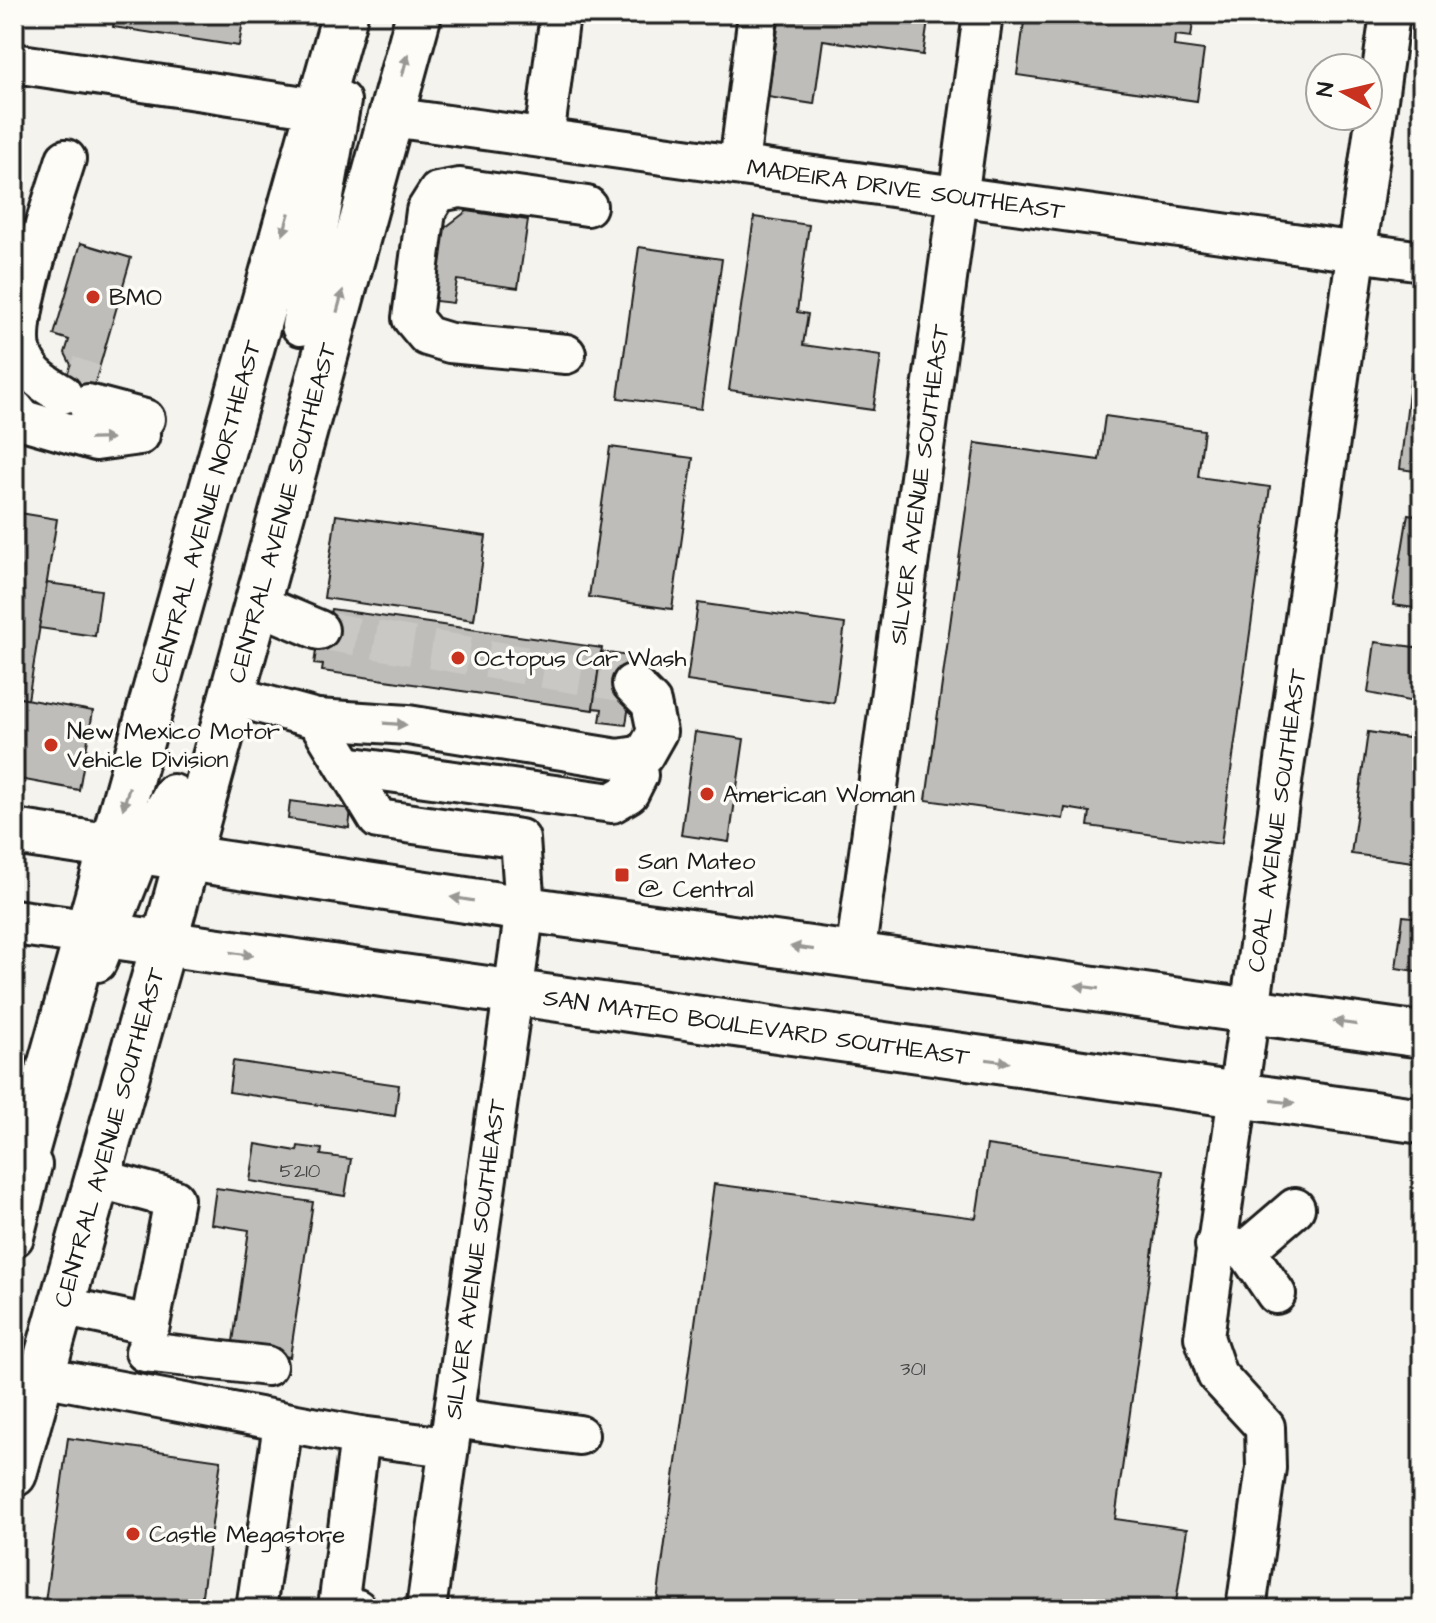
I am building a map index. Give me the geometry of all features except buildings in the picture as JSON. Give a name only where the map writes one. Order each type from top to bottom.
[{"type":"main road","name":"CENTRAL AVENUE NORTHEAST","points":[[14,1195],[127,848],[345,14]]},
{"type":"main road","name":"CENTRAL AVENUE SOUTHEAST","points":[[14,1474],[188,857],[419,14]]},
{"type":"main road","points":[[14,832],[525,909],[1422,1035]]},
{"type":"main road","name":"SAN MATEO BOULEVARD SOUTHEAST","points":[[14,922],[1422,1121]]},
{"type":"street","name":"CENTRAL AVENUE SOUTHEAST","points":[[301,326],[333,129],[365,14]]},
{"type":"street","points":[[544,138],[560,14]]},
{"type":"street","points":[[739,164],[758,14]]},
{"type":"street","name":"SILVER AVENUE SOUTHEAST","points":[[855,956],[983,14]]},
{"type":"street","name":"COAL AVENUE SOUTHEAST","points":[[1246,1609],[1266,1468],[1265,1427],[1217,1375],[1204,1337],[1231,1247],[1239,1095],[1390,14]]},
{"type":"street","points":[[14,63],[318,108]]},
{"type":"street","name":"MADEIRA DRIVE SOUTHEAST","points":[[391,117],[1422,261]]},
{"type":"street","points":[[14,284],[66,159],[19,325],[22,356],[38,380],[145,418],[96,441],[23,420],[14,409]]},
{"type":"street","points":[[566,354],[450,343],[427,336],[412,318],[426,211],[438,192],[460,188],[587,206]]},
{"type":"street","points":[[14,370],[27,391],[74,393]]},
{"type":"street","points":[[257,604],[319,630]]},
{"type":"street","points":[[232,696],[338,754],[612,803],[629,793],[657,732],[651,703],[632,684]]},
{"type":"street","points":[[338,754],[408,725],[641,765]]},
{"type":"street","name":"SILVER AVENUE SOUTHEAST","points":[[338,754],[378,819],[520,839],[525,909],[426,1609]]},
{"type":"street","name":"CENTRAL AVENUE NORTHEAST","points":[[127,848],[173,794]]},
{"type":"street","name":"CENTRAL AVENUE NORTHEAST","points":[[14,1237],[99,934]]},
{"type":"street","points":[[97,1178],[174,1199],[137,1395]]},
{"type":"street","points":[[1276,1294],[1231,1247],[1295,1208]]},
{"type":"street","points":[[61,1306],[148,1339],[267,1366]]},
{"type":"street","points":[[41,1376],[283,1424],[360,1436],[450,1432],[579,1435]]},
{"type":"street","points":[[256,1609],[283,1424]]},
{"type":"street","points":[[344,1608],[360,1436]]},
{"type":"tunnel","points":[[68,375],[94,384]]},
{"type":"tunnel","points":[[319,630],[632,684]]},
{"type":"place","name":"BMO","points":[[93,297]]},
{"type":"place","name":"Octopus Car Wash","points":[[458,658]]},
{"type":"place","name":"New Mexico Motor Vehicle Division","points":[[51,745]]},
{"type":"place","name":"American Woman","points":[[707,794]]},
{"type":"place","name":"San Mateo @ Central","points":[[622,875]]},
{"type":"place","name":"Castle Megastore","points":[[133,1534]]}]
